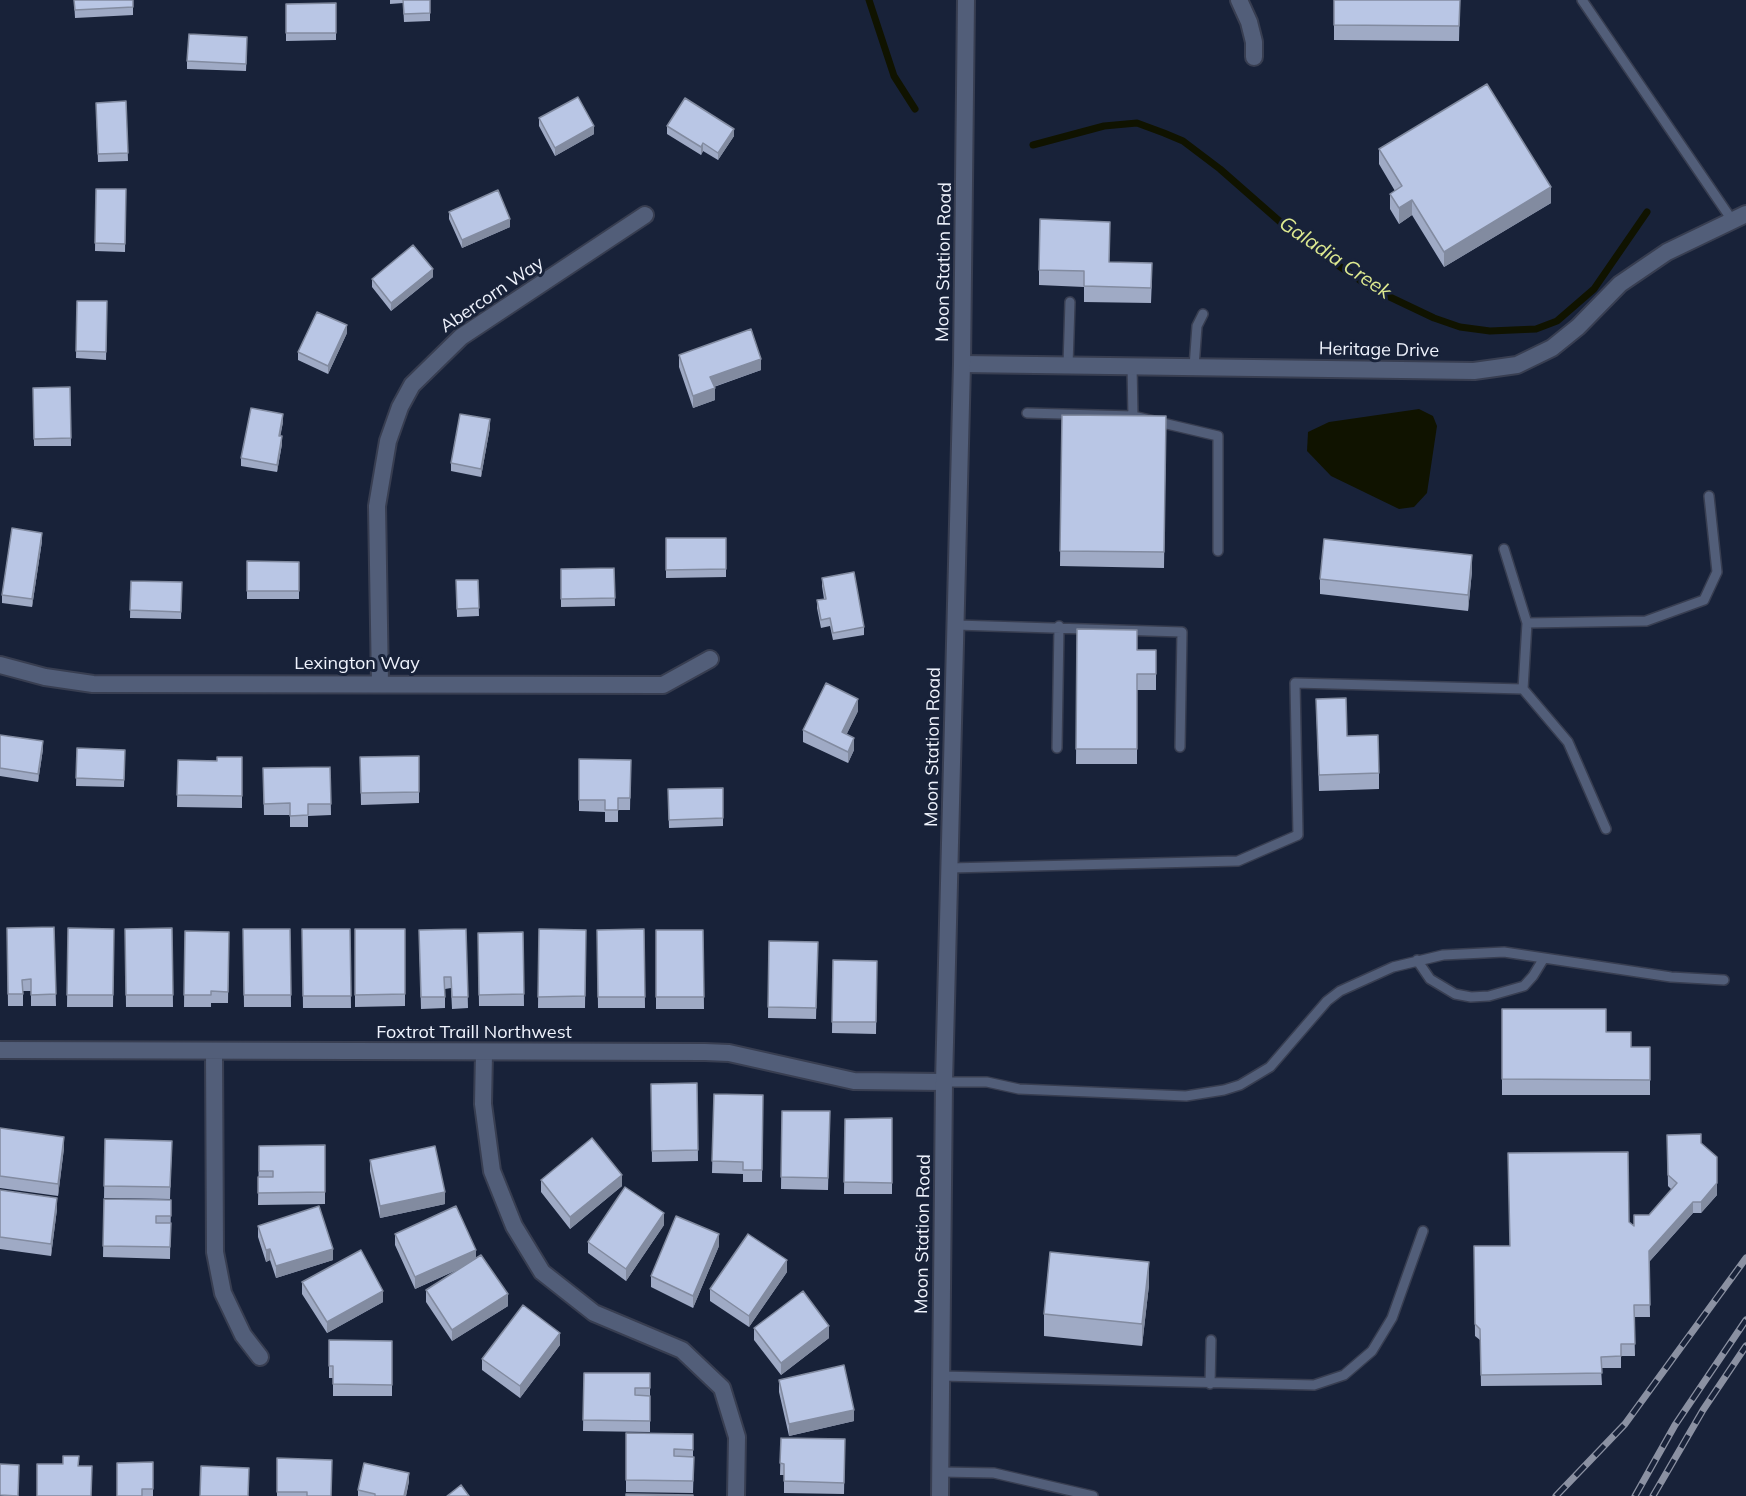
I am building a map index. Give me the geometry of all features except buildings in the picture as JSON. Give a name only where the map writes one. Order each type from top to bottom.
[{"type":"street","name":"Moon Station Road","points":[[940,1496],[944,1082],[962,364],[966,0]]},
{"type":"street","points":[[1239,0],[1249,22],[1254,42],[1254,57]]},
{"type":"street","name":"Abercorn Way","points":[[380,684],[377,506],[388,441],[400,407],[412,385],[461,337],[645,215]]},
{"type":"street","name":"Heritage Drive","points":[[962,364],[1474,371],[1517,365],[1552,348],[1578,327],[1620,284],[1658,259],[1739,217]]},
{"type":"street","name":"Lexington Way","points":[[0,665],[45,677],[93,684],[663,685],[710,659]]},
{"type":"street","name":"Foxtrot Traill Northwest","points":[[0,1050],[729,1053],[854,1081],[944,1082]]},
{"type":"street","points":[[213,1051],[215,1252],[223,1293],[243,1335],[260,1357]]},
{"type":"street","points":[[484,1053],[483,1104],[492,1171],[514,1226],[542,1272],[594,1313],[682,1350],[722,1388],[738,1437],[736,1496]]},
{"type":"lane","points":[[1582,0],[1739,217]]},
{"type":"lane","points":[[1068,365],[1070,302]]},
{"type":"lane","points":[[1194,367],[1197,326],[1203,314]]},
{"type":"lane","points":[[1132,366],[1134,416]]},
{"type":"lane","points":[[1027,413],[1134,416],[1218,436],[1218,551]]},
{"type":"lane","points":[[1527,622],[1646,621],[1704,600],[1717,572],[1709,496]]},
{"type":"lane","points":[[1504,549],[1527,622],[1523,689],[1568,742],[1606,829]]},
{"type":"lane","points":[[956,625],[1059,626],[1182,632],[1180,747]]},
{"type":"lane","points":[[1057,748],[1059,626]]},
{"type":"lane","points":[[950,868],[1238,861],[1298,835],[1295,683],[1523,689]]},
{"type":"lane","points":[[944,1082],[987,1082],[1019,1089],[1186,1096],[1224,1090],[1240,1085],[1270,1067],[1327,1001],[1340,991],[1366,977],[1417,960],[1462,953],[1504,952],[1671,977],[1724,980]]},
{"type":"lane","points":[[1417,960],[1430,979],[1455,994],[1471,998],[1489,996],[1524,986],[1544,958]]},
{"type":"lane","points":[[941,1376],[1314,1385],[1344,1375],[1372,1351],[1392,1318],[1423,1231]]},
{"type":"lane","points":[[1210,1384],[1211,1340]]},
{"type":"lane","points":[[941,1472],[994,1473],[1053,1491],[1094,1496]]},
{"type":"shaded area","points":[[1419,409],[1433,416],[1437,426],[1427,493],[1414,507],[1399,509],[1331,476],[1307,451],[1308,432],[1329,422]]},
{"type":"waterway","name":"Galadia Creek","points":[[869,0],[894,76],[915,109]]},
{"type":"waterway","name":"Galadia Creek","points":[[1033,145],[1104,126],[1137,123],[1164,133],[1183,141],[1220,169],[1302,241],[1373,289],[1434,318],[1460,327],[1490,331],[1536,329],[1557,321],[1594,289],[1647,212]]},
{"type":"railway","points":[[1556,1496],[1625,1424],[1746,1258]]},
{"type":"railway","points":[[1635,1496],[1675,1425],[1746,1320]]},
{"type":"railway","points":[[1653,1496],[1703,1410],[1746,1346]]}]
